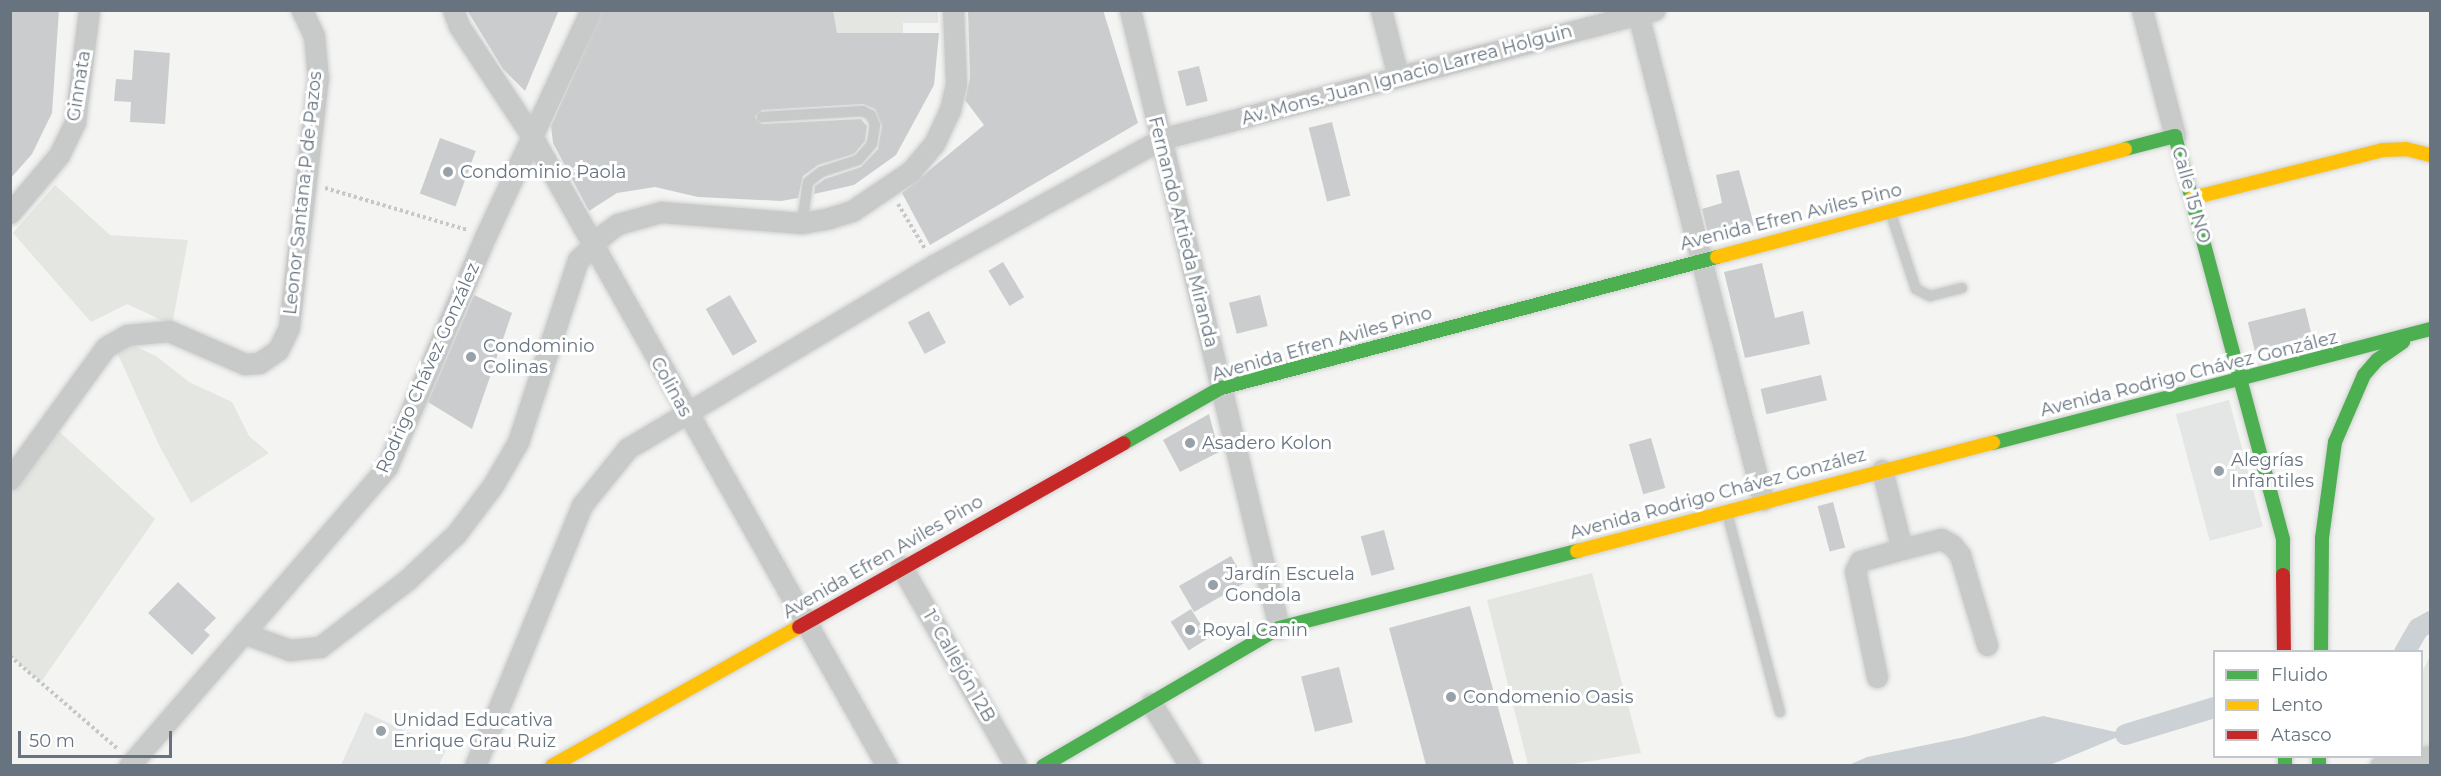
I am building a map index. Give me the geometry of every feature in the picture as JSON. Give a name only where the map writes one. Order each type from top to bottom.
[{"type":"street","name":"Ginnata","points":[[10,213],[59,155],[75,122],[89,10]]},
{"type":"street","name":"Leonor Santana P de Pazos","points":[[10,479],[105,348],[127,335],[169,332],[245,364],[259,363],[278,350],[289,327],[318,78],[314,36],[302,10]]},
{"type":"street","name":"Colinas","points":[[453,10],[459,26],[533,138],[685,413],[887,765]]},
{"type":"street","name":"Rodrigo Chávez González","points":[[131,763],[387,467],[486,235],[591,10]]},
{"type":"street","points":[[243,633],[290,650],[320,647],[406,580],[456,534],[493,484],[518,442],[572,273],[582,253],[618,224],[661,212],[802,223],[852,211],[890,188],[927,153],[950,110],[956,84],[954,10]]},
{"type":"street","name":"Fernando Artieda Miranda","points":[[1130,10],[1279,628]]},
{"type":"street","points":[[1381,10],[1398,76]]},
{"type":"street","name":"Calle 15 NO","points":[[2142,10],[2283,540],[2284,650]]},
{"type":"street","points":[[1643,12],[1701,259],[1763,500]]},
{"type":"street","name":"Av. Mons. Juan Ignacio Larrea Holguin","points":[[475,765],[582,506],[628,448],[934,266],[1161,139],[1643,12]]},
{"type":"street","name":"Avenida Efren Aviles Pino","points":[[552,765],[901,566],[1221,388],[1701,259],[2175,136]]},
{"type":"street","points":[[2192,198],[2383,150],[2406,149],[2430,155]]},
{"type":"street","points":[[2321,650],[2322,538],[2335,442],[2349,403],[2377,360],[2425,330]]},
{"type":"street","name":"Avenida Rodrigo Chávez González","points":[[1043,765],[1279,628],[1763,500],[2242,380],[2425,330]]},
{"type":"street","points":[[1882,470],[1902,549]]},
{"type":"street","points":[[1877,677],[1855,571],[1860,561],[1941,539],[1952,545],[1960,555],[1988,645]]},
{"type":"street","name":"1° Callejón 12B","points":[[901,566],[1017,765]]},
{"type":"street","points":[[1151,703],[1190,765]]},
{"type":"street","points":[[2380,765],[2419,758]]},
{"type":"lane","points":[[762,117],[863,111],[871,115],[875,125],[872,144],[858,160],[821,172],[808,182],[802,223]]},
{"type":"lane","points":[[1890,211],[1916,289],[1930,296],[1962,288]]},
{"type":"lane","points":[[1726,510],[1780,712]]},
{"type":"path","points":[[306,183],[486,235]]},
{"type":"path","points":[[890,188],[934,266]]},
{"type":"path","points":[[10,656],[131,763]]},
{"type":"shaded area","points":[[834,11],[903,11],[903,33],[834,33]]},
{"type":"shaded area","points":[[903,11],[938,11],[938,23],[903,23]]},
{"type":"shaded area","points":[[55,185],[110,235],[188,240],[172,325],[127,304],[91,322],[13,233]]},
{"type":"shaded area","points":[[126,342],[156,356],[189,382],[232,402],[249,436],[269,453],[191,503],[159,445],[115,348]]},
{"type":"shaded area","name":"Alegrías Infantiles","points":[[2229,400],[2263,527],[2210,541],[2176,414]]},
{"type":"shaded area","points":[[53,426],[155,519],[41,682],[11,656],[11,485]]},
{"type":"shaded area","points":[[1592,573],[1641,753],[1566,765],[1528,765],[1487,600]]},
{"type":"shaded area","points":[[2430,656],[2430,747],[2423,750],[2423,670]]},
{"type":"shaded area","name":"Unidad Educativa Enrique Grau Ruiz","points":[[365,712],[446,750],[439,765],[341,765]]},
{"type":"shaded area","points":[[2043,716],[2125,734],[2050,765],[1849,765],[1867,757],[1965,737]]},
{"type":"building","points":[[10,10],[59,10],[52,113],[32,154],[10,179]]},
{"type":"building","points":[[467,10],[559,10],[525,91],[503,69]]},
{"type":"building","points":[[603,10],[833,10],[837,33],[939,33],[934,85],[896,155],[854,185],[814,194],[815,186],[825,179],[861,167],[878,149],[882,126],[875,109],[863,104],[762,110],[755,117],[762,124],[861,119],[867,126],[865,141],[854,154],[818,165],[803,176],[798,198],[781,201],[698,197],[655,187],[617,193],[589,211],[553,143],[551,126]]},
{"type":"building","points":[[968,10],[1103,10],[1138,123],[930,245],[902,193],[984,125],[965,100],[970,78]]},
{"type":"building","points":[[134,50],[170,53],[165,124],[130,122],[131,102],[114,101],[116,79],[132,80]]},
{"type":"building","points":[[1199,66],[1208,101],[1186,106],[1178,71]]},
{"type":"building","points":[[1332,122],[1350,196],[1327,202],[1309,128]]},
{"type":"building","name":"Condominio Paola","points":[[440,138],[476,151],[456,206],[420,193]]},
{"type":"building","points":[[1739,170],[1754,225],[1741,234],[1710,242],[1702,209],[1722,203],[1716,175]]},
{"type":"building","points":[[1003,262],[1024,297],[1010,306],[988,271]]},
{"type":"building","points":[[1762,263],[1775,318],[1803,311],[1810,344],[1745,358],[1724,272]]},
{"type":"building","name":"Condominio Colinas","points":[[474,295],[512,313],[472,429],[428,402]]},
{"type":"building","points":[[730,295],[757,342],[733,356],[706,309]]},
{"type":"building","points":[[1260,295],[1268,326],[1237,334],[1229,303]]},
{"type":"building","points":[[2305,308],[2312,336],[2255,350],[2248,322]]},
{"type":"building","points":[[929,311],[946,343],[925,354],[908,322]]},
{"type":"building","points":[[1821,375],[1827,400],[1766,414],[1761,389]]},
{"type":"building","name":"Asadero Kolon","points":[[1209,414],[1219,452],[1180,472],[1163,440]]},
{"type":"building","points":[[1651,438],[1665,488],[1643,494],[1629,444]]},
{"type":"building","points":[[1833,502],[1845,547],[1830,552],[1818,506]]},
{"type":"building","points":[[1384,530],[1395,570],[1371,576],[1361,536]]},
{"type":"building","name":"Jardín Escuela Gondola","points":[[1231,556],[1246,582],[1194,612],[1179,586]]},
{"type":"building","points":[[178,582],[216,618],[204,630],[210,635],[192,655],[148,613]]},
{"type":"building","name":"Condomenio Oasis","points":[[1470,606],[1514,765],[1426,765],[1389,628]]},
{"type":"building","name":"Royal Canin","points":[[1191,609],[1209,638],[1189,651],[1171,622]]},
{"type":"building","points":[[1339,667],[1353,722],[1315,732],[1301,676]]},
{"type":"waterway","points":[[2405,650],[2418,628],[2430,621]]},
{"type":"waterway","points":[[2125,734],[2213,707]]},
{"type":"traffic: fast","points":[[2125,149],[2175,136],[2283,540],[2283,575]]},
{"type":"traffic: fast","points":[[1124,443],[1221,388],[1717,257]]},
{"type":"traffic: fast","points":[[1993,443],[2430,329]]},
{"type":"traffic: fast","points":[[2321,650],[2322,538],[2335,442],[2364,375],[2377,360],[2403,342]]},
{"type":"traffic: fast","points":[[1043,766],[1279,628],[1577,551]]},
{"type":"traffic: fast","points":[[2285,758],[2285,766]]},
{"type":"traffic: fast","points":[[2319,758],[2319,766]]},
{"type":"traffic: slow","points":[[1717,257],[2125,149]]},
{"type":"traffic: slow","points":[[2192,198],[2383,150],[2406,149],[2430,155]]},
{"type":"traffic: slow","points":[[1577,551],[1993,443]]},
{"type":"traffic: slow","points":[[552,766],[799,627]]},
{"type":"traffic: jam","points":[[799,627],[1124,443]]},
{"type":"traffic: jam","points":[[2283,575],[2284,650]]},
{"type":"place","name":"Condominio Paola","points":[[448,172]]},
{"type":"place","name":"Condominio Colinas","points":[[471,357]]},
{"type":"place","name":"Asadero Kolon","points":[[1190,443]]},
{"type":"place","name":"Alegrías Infantiles","points":[[2219,471]]},
{"type":"place","name":"Jardín Escuela Gondola","points":[[1213,585]]},
{"type":"place","name":"Royal Canin","points":[[1190,630]]},
{"type":"place","name":"Condomenio Oasis","points":[[1451,697]]},
{"type":"place","name":"Unidad Educativa Enrique Grau Ruiz","points":[[381,731]]}]
